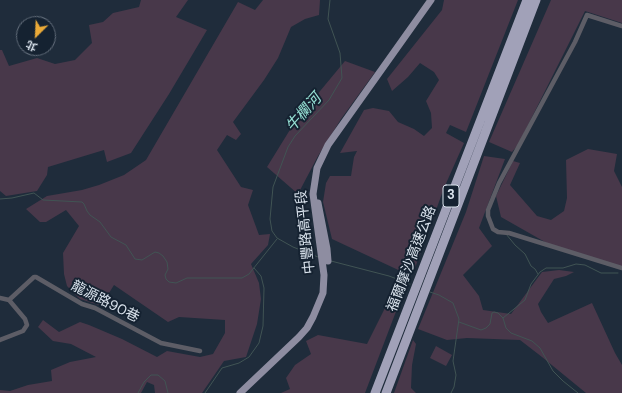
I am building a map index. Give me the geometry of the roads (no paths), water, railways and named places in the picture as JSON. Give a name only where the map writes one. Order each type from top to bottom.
[{"type":"highway","name":"福爾摩沙高速公路","points":[[374,393],[527,0]]},
{"type":"highway","name":"福爾摩沙高速公路","points":[[386,393],[536,0]]},
{"type":"main road","points":[[419,20],[431,0]]},
{"type":"main road","points":[[419,20],[436,0]]},
{"type":"main road","name":"中豐路高平段","points":[[246,393],[306,334],[314,324],[324,302],[327,291],[324,250],[317,197],[319,169],[332,145],[419,20]]},
{"type":"main road","name":"中豐路高平段","points":[[240,393],[307,328],[319,304],[326,275]]},
{"type":"street","points":[[622,26],[587,15],[575,42],[499,183],[488,210],[488,216],[493,229],[498,232],[508,233],[622,268]]},
{"type":"street","name":"龍源路90巷","points":[[9,300],[34,277],[36,277],[82,304],[95,308],[161,343],[200,351]]},
{"type":"street","points":[[0,298],[9,300],[25,319],[27,325],[23,331],[0,340]]},
{"type":"waterway","name":"牛欄河","points":[[318,257],[293,247],[277,238],[272,231],[270,219],[273,187],[288,147],[295,136],[329,100],[342,78],[340,53],[328,19],[330,0]]},
{"type":"waterway","points":[[0,199],[34,193],[43,200],[82,202],[90,215],[100,222],[111,237],[126,245],[135,259],[142,260],[155,252],[163,256],[167,262],[168,269],[165,275],[169,282],[176,283],[187,278],[242,278],[249,274],[277,239]]},
{"type":"waterway","points":[[506,234],[525,254],[531,266],[538,274]]},
{"type":"waterway","points":[[331,261],[389,276],[410,284]]},
{"type":"waterway","points":[[503,318],[525,300],[531,284],[540,272],[546,268],[563,268],[576,264],[585,265],[601,273],[618,273]]},
{"type":"waterway","points":[[205,393],[222,368],[239,363],[249,357],[259,343],[263,326],[264,288],[261,276],[254,268]]},
{"type":"waterway","points":[[430,292],[453,303],[459,319],[453,361],[456,375],[454,387],[451,393]]},
{"type":"waterway","points":[[459,322],[481,330],[490,324],[492,313],[498,313],[503,318],[506,328],[511,333],[532,341],[540,348],[553,371],[578,393]]},
{"type":"waterway","points":[[138,393],[144,382],[151,375],[158,375],[165,381],[168,393]]}]
